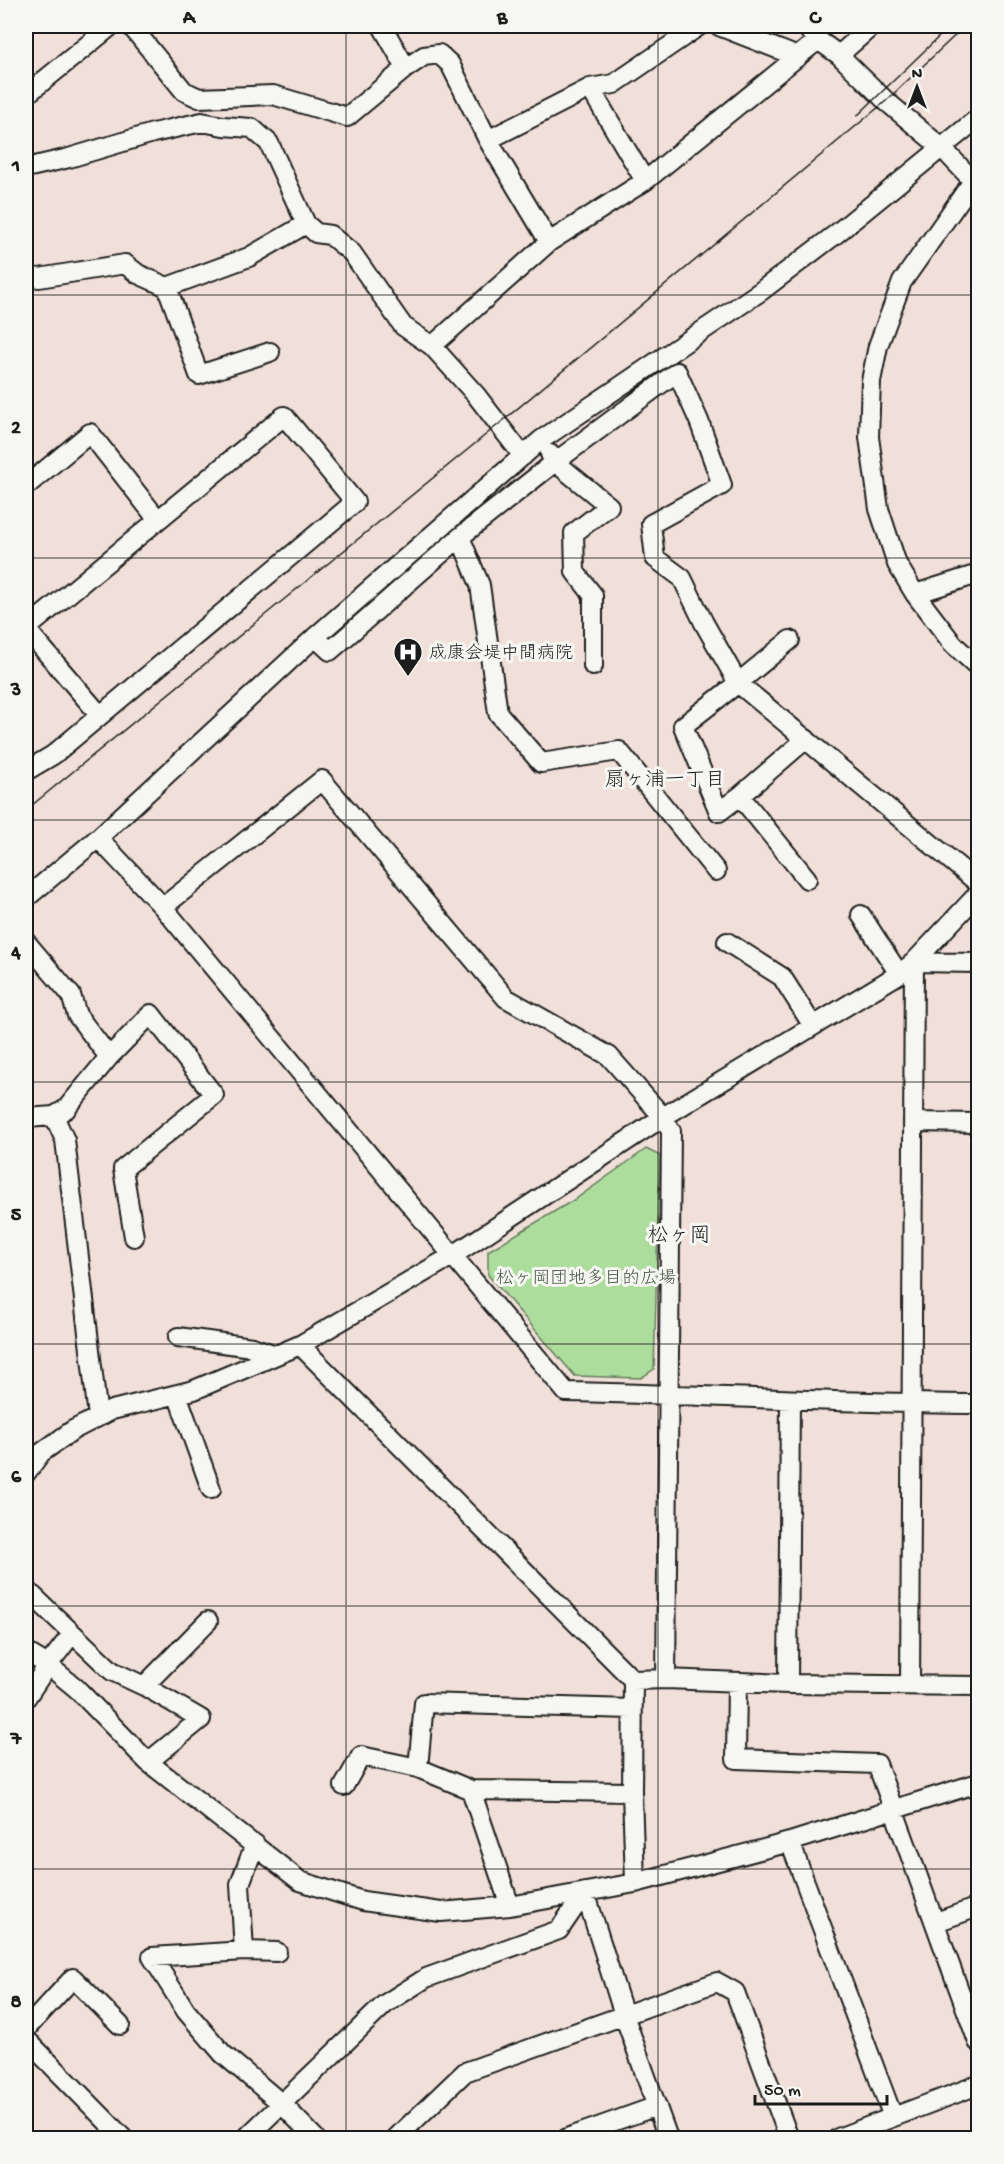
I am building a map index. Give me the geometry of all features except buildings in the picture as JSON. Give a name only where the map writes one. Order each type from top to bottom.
[{"type":"street","points":[[26,95],[111,26]]},
{"type":"street","points":[[131,26],[184,91],[199,98],[273,95],[347,117],[406,68],[424,56],[439,54],[450,64],[488,140],[549,242]]},
{"type":"street","points":[[382,26],[406,68]]},
{"type":"street","points":[[488,140],[590,88],[614,84],[699,26]]},
{"type":"street","points":[[719,26],[798,57]]},
{"type":"street","points":[[805,26],[818,40],[839,55],[886,101],[943,149],[976,183],[902,282],[878,346],[871,381],[869,437],[879,509],[897,564],[915,594],[953,644],[978,667]]},
{"type":"street","points":[[839,55],[872,26]]},
{"type":"street","points":[[432,346],[549,242],[645,181],[818,40]]},
{"type":"street","points":[[590,88],[645,181]]},
{"type":"street","points":[[199,98],[202,122]]},
{"type":"street","points":[[26,898],[98,838],[315,637],[541,440],[761,291],[943,149],[978,118]]},
{"type":"street","points":[[26,168],[202,122],[252,128],[269,143],[306,224],[316,233],[330,235],[352,253],[403,326],[432,346],[476,395],[523,456]]},
{"type":"street","points":[[26,276],[39,278],[125,264],[138,274],[167,287],[249,256],[306,224]]},
{"type":"street","points":[[167,287],[199,375],[270,352]]},
{"type":"street","points":[[315,637],[330,651],[460,537],[555,462],[677,372],[707,441],[722,485],[651,524],[655,558],[682,578],[704,623],[738,682],[978,883]]},
{"type":"street","points":[[26,771],[53,755],[99,714],[355,502],[284,416],[26,629],[99,714]]},
{"type":"street","points":[[26,486],[90,433],[158,520]]},
{"type":"street","points":[[541,440],[555,462],[609,506],[574,532],[575,572],[593,595],[593,666]]},
{"type":"street","points":[[460,537],[480,585],[498,713],[541,764],[619,751],[716,871]]},
{"type":"street","points":[[915,594],[978,574]]},
{"type":"street","points":[[790,640],[683,726],[719,812],[806,739]]},
{"type":"street","points":[[163,907],[322,780],[506,998],[609,1056],[663,1117],[671,1131],[666,1679]]},
{"type":"street","points":[[740,796],[807,879]]},
{"type":"street","points":[[98,838],[163,907],[566,1392],[668,1393],[790,1401],[978,1404]]},
{"type":"street","points":[[26,1473],[41,1453],[73,1430],[98,1417],[112,1410],[194,1390],[300,1345],[452,1256],[663,1117],[898,974],[914,962],[978,894]]},
{"type":"street","points":[[861,915],[898,974]]},
{"type":"street","points":[[26,942],[71,995],[77,1015],[109,1057]]},
{"type":"street","points":[[727,942],[782,977],[813,1026]]},
{"type":"street","points":[[914,962],[978,963]]},
{"type":"street","points":[[910,1685],[914,962]]},
{"type":"street","points":[[26,1118],[54,1116],[66,1109],[109,1057],[151,1014],[214,1095],[123,1169],[134,1237]]},
{"type":"street","points":[[54,1116],[65,1140],[98,1417]]},
{"type":"street","points":[[913,1122],[978,1123]]},
{"type":"street","points":[[178,1337],[252,1347],[276,1355]]},
{"type":"street","points":[[300,1345],[633,1680],[632,1791],[635,1883]]},
{"type":"street","points":[[177,1394],[211,1489]]},
{"type":"street","points":[[788,1684],[790,1401]]},
{"type":"street","points":[[26,1589],[112,1671],[144,1686],[201,1719],[148,1762]]},
{"type":"street","points":[[144,1686],[208,1621]]},
{"type":"street","points":[[26,1698],[72,1634]]},
{"type":"street","points":[[26,1652],[48,1665],[76,1688],[148,1762],[300,1881],[363,1901],[441,1912],[510,1906],[635,1883],[790,1842],[978,1783]]},
{"type":"street","points":[[633,1680],[978,1686]]},
{"type":"street","points":[[737,1682],[736,1759],[877,1764],[978,2042]]},
{"type":"street","points":[[418,1768],[424,1703],[632,1709]]},
{"type":"street","points":[[344,1786],[361,1756],[418,1768],[471,1790],[632,1791]]},
{"type":"street","points":[[471,1790],[510,1906]]},
{"type":"street","points":[[790,1842],[893,2117]]},
{"type":"street","points":[[244,1951],[240,1884],[255,1844]]},
{"type":"street","points":[[585,1892],[624,2015],[668,2139]]},
{"type":"street","points":[[246,2139],[385,2004],[426,1978],[559,1930],[585,1892]]},
{"type":"street","points":[[936,1922],[978,1907]]},
{"type":"street","points":[[277,1952],[244,1951],[152,1957],[186,2011],[223,2054],[282,2104],[315,2139]]},
{"type":"street","points":[[26,2029],[73,1978],[120,2025]]},
{"type":"street","points":[[396,2139],[465,2073],[717,1982],[735,1992],[789,2139]]},
{"type":"street","points":[[26,2038],[123,2139]]},
{"type":"street","points":[[838,2139],[978,2085]]},
{"type":"street","points":[[567,2139],[657,2106]]},
{"type":"green space","name":"松ヶ岡団地多目的広場","points":[[646,1149],[660,1156],[654,1369],[641,1378],[575,1376],[488,1275],[488,1251],[577,1198]]},
{"type":"tram line","points":[[857,116],[950,26]]},
{"type":"tram line","points":[[26,810],[499,424],[886,101],[965,26]]},
{"type":"place","name":"成康会堤中間病院","points":[[408,678]]},
{"type":"district","name":"扇ヶ浦一丁目","points":[[665,778]]},
{"type":"district","name":"松ヶ岡","points":[[679,1234]]}]
